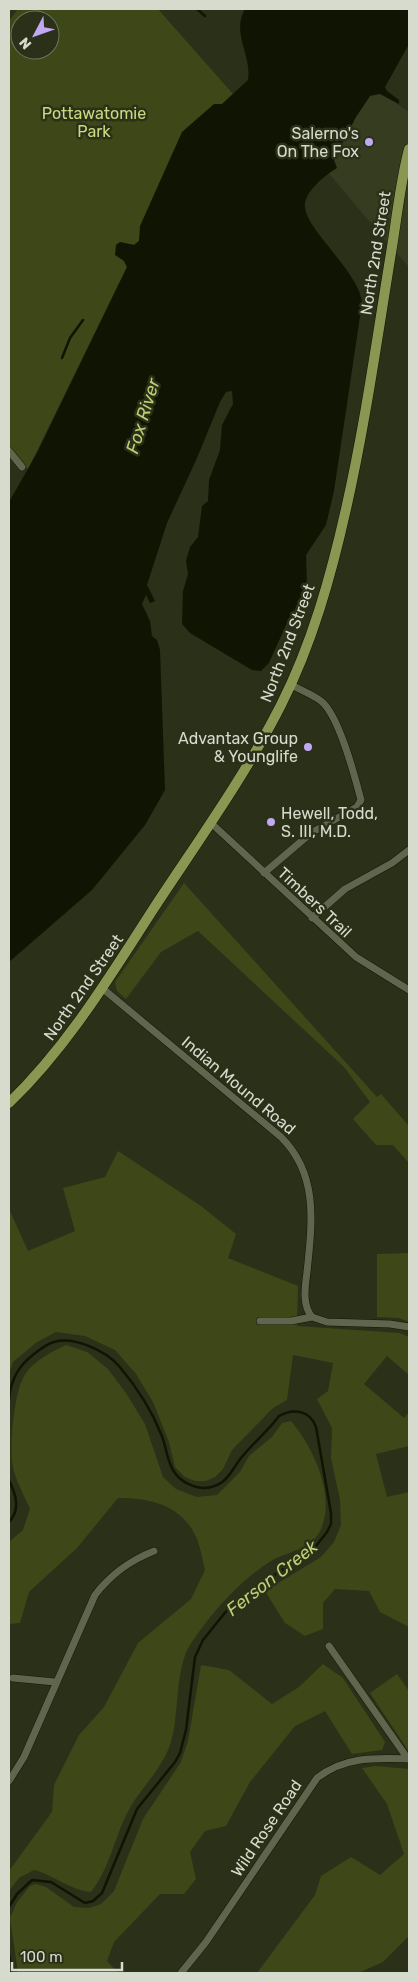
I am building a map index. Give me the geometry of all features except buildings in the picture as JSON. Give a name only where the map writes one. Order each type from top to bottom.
[{"type":"main road","name":"North 2nd Street","points":[[9,1103],[54,1055],[102,988],[250,763],[290,684],[314,625],[346,510],[358,451],[409,149]]},
{"type":"street","points":[[9,451],[22,466]]},
{"type":"street","points":[[264,873],[311,833],[357,807],[360,800],[346,751],[327,708],[322,701],[290,684]]},
{"type":"street","name":"Timbers Trail","points":[[211,823],[356,957],[409,990]]},
{"type":"street","points":[[312,918],[350,886],[392,863],[409,850]]},
{"type":"street","name":"Indian Mound Road","points":[[102,988],[281,1137],[297,1156],[309,1186],[312,1208],[306,1292],[308,1310],[312,1317]]},
{"type":"street","points":[[260,1320],[291,1321],[312,1317],[327,1322],[390,1324],[409,1327]]},
{"type":"street","points":[[9,1781],[24,1757],[84,1616],[103,1584],[128,1563],[154,1551]]},
{"type":"street","points":[[329,1646],[409,1759]]},
{"type":"street","points":[[13,1678],[55,1682]]},
{"type":"street","name":"Wild Rose Road","points":[[181,1973],[206,1942],[317,1778],[330,1768],[346,1761],[365,1758],[409,1759]]},
{"type":"shaded area","points":[[369,85],[409,112],[409,140],[390,246],[326,170]]},
{"type":"shaded area","points":[[409,158],[409,267],[394,250]]},
{"type":"green space","name":"Pottawatomie Park","points":[[18,9],[158,9],[233,94],[222,104],[141,231],[139,241],[134,245],[120,242],[116,245],[127,267],[28,469],[19,461],[9,447],[9,21],[10,20],[10,60],[60,60],[60,10]]},
{"type":"green space","points":[[184,883],[377,1097],[381,1094],[409,1126],[409,1163],[393,1145],[376,1145],[353,1119],[370,1102],[344,1067],[198,931],[161,952],[126,999],[117,991],[115,982]]},
{"type":"green space","points":[[118,1151],[201,1206],[236,1234],[228,1258],[298,1286],[297,1326],[400,1333],[409,1337],[409,1375],[387,1356],[364,1384],[404,1418],[409,1412],[409,1446],[376,1454],[387,1497],[409,1492],[409,1627],[380,1612],[369,1591],[335,1589],[323,1603],[323,1629],[305,1636],[285,1623],[265,1591],[321,1557],[334,1542],[341,1525],[340,1500],[331,1458],[332,1428],[317,1399],[328,1391],[333,1363],[293,1355],[287,1400],[273,1408],[232,1450],[223,1469],[215,1477],[206,1481],[195,1481],[185,1477],[175,1467],[169,1442],[153,1402],[136,1374],[115,1350],[85,1336],[56,1332],[37,1342],[13,1362],[9,1374],[9,1209],[28,1251],[75,1231],[63,1188],[105,1177]]},
{"type":"green space","points":[[409,1253],[409,1322],[399,1318],[377,1317],[377,1254]]},
{"type":"green space","points":[[66,1345],[87,1352],[108,1369],[126,1393],[145,1424],[163,1477],[176,1489],[197,1497],[217,1495],[240,1472],[249,1456],[272,1437],[282,1423],[291,1421],[307,1444],[320,1472],[326,1501],[325,1516],[321,1529],[312,1541],[306,1546],[271,1561],[248,1578],[216,1610],[190,1645],[179,1680],[175,1721],[167,1753],[131,1806],[103,1872],[91,1892],[83,1891],[34,1870],[19,1878],[9,1891],[9,1871],[52,1812],[54,1785],[79,1735],[104,1707],[138,1643],[191,1599],[205,1570],[196,1537],[188,1523],[180,1515],[151,1501],[118,1498],[77,1548],[29,1592],[20,1623],[9,1624],[9,1542],[23,1530],[30,1509],[17,1480],[12,1462],[12,1429],[18,1391],[26,1373],[34,1364],[44,1356]]},
{"type":"green space","points":[[323,1664],[343,1678],[385,1742],[382,1750],[352,1754],[325,1711],[295,1726],[250,1782],[226,1826],[205,1831],[190,1852],[196,1879],[184,1894],[160,1894],[114,1942],[107,1961],[118,1973],[18,1973],[10,1918],[17,1902],[30,1886],[36,1884],[46,1887],[74,1907],[89,1908],[101,1904],[114,1891],[143,1819],[181,1762],[188,1741],[201,1665],[229,1670],[272,1704],[299,1687]]},
{"type":"green space","points":[[397,1674],[409,1691],[409,1752],[370,1693]]},
{"type":"green space","points":[[376,1766],[409,1769],[409,1936],[383,1962],[358,1973],[257,1973],[315,1895],[321,1876],[351,1857],[380,1875],[404,1854],[387,1804],[362,1768]]},
{"type":"water","name":"Fox River","points":[[245,9],[409,9],[409,44],[385,87],[387,91],[399,100],[399,104],[380,94],[370,96],[356,117],[334,160],[337,168],[313,188],[305,204],[312,225],[352,278],[359,291],[362,303],[334,491],[326,525],[306,555],[307,585],[304,594],[286,625],[269,663],[261,671],[252,670],[190,633],[182,624],[183,591],[188,574],[186,561],[190,547],[198,537],[202,506],[208,501],[209,480],[220,450],[222,425],[233,404],[232,391],[226,392],[167,523],[147,585],[155,601],[150,603],[146,595],[142,604],[150,621],[152,636],[157,640],[160,650],[165,790],[145,825],[92,890],[9,962],[9,502],[37,453],[127,267],[124,261],[115,255],[116,245],[120,242],[134,245],[139,241],[140,226],[182,132],[214,104],[222,104],[248,80],[247,62],[240,27]]},
{"type":"waterway","points":[[197,9],[205,16]]},
{"type":"waterway","points":[[62,358],[70,338],[83,320]]},
{"type":"waterway","name":"Ferson Creek","points":[[9,1399],[14,1380],[20,1369],[28,1359],[43,1347],[51,1343],[71,1341],[98,1350],[119,1366],[148,1407],[163,1439],[170,1464],[178,1476],[188,1484],[205,1488],[212,1487],[223,1481],[279,1416],[284,1413],[300,1412],[310,1417],[316,1427],[331,1513],[331,1524],[312,1551],[254,1588],[228,1609],[203,1640],[195,1657],[186,1730],[180,1753],[175,1762],[137,1809],[102,1893],[93,1901],[85,1903],[51,1882],[32,1880],[17,1894],[9,1907]]},
{"type":"waterway","name":"Ferson Creek","points":[[9,1480],[16,1502],[15,1512],[9,1522]]},
{"type":"waterway","name":"Ferson Creek","points":[[9,1954],[12,1973]]},
{"type":"place","name":"Salerno's On The Fox","points":[[369,142]]},
{"type":"place","name":"Advantax Group & Younglife","points":[[308,747]]},
{"type":"place","name":"Hewell, Todd, S. III, M.D.","points":[[271,822]]}]
